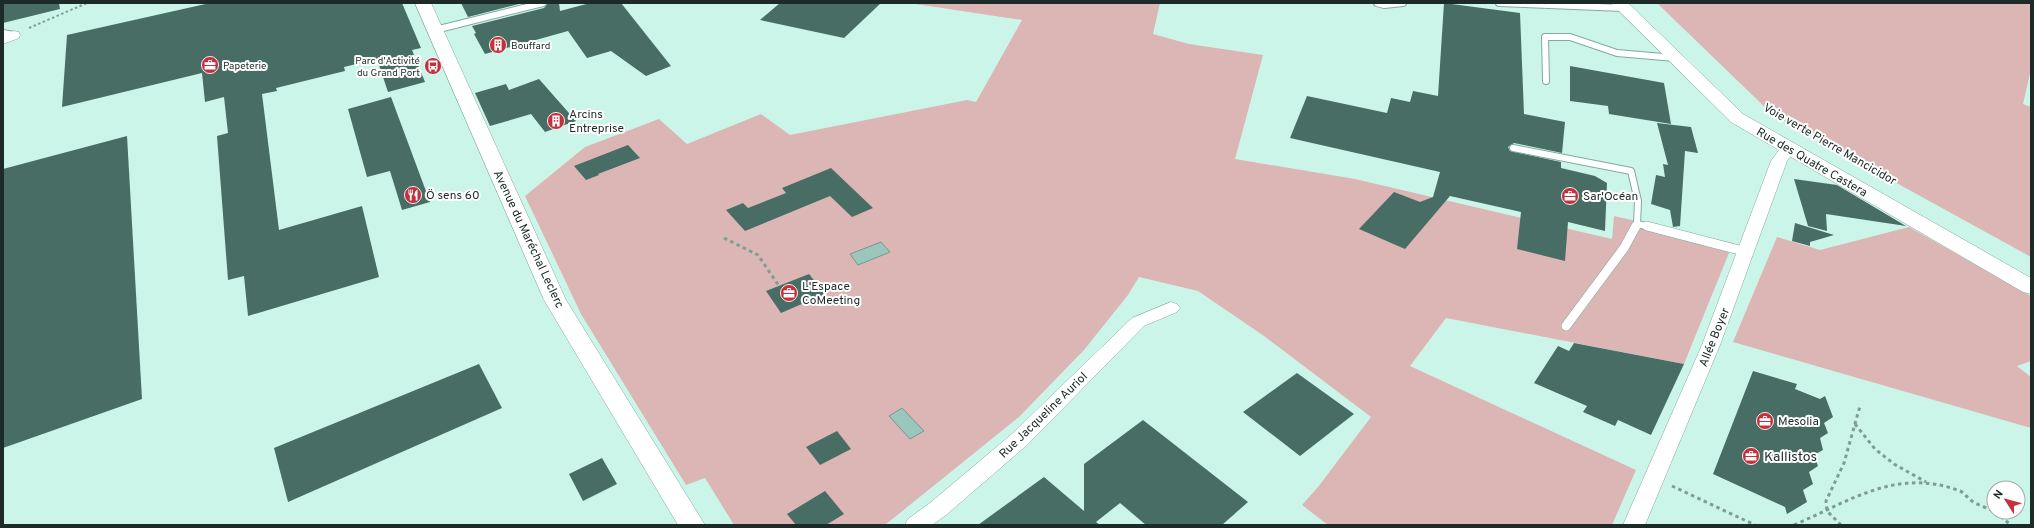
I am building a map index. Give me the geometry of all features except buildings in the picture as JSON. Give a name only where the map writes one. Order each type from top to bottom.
[{"type":"street","name":"Avenue du Maréchal Leclerc","points":[[423,3],[555,300],[692,525]]},
{"type":"street","name":"Rue des Quatre Castera","points":[[1621,6],[1737,118],[2031,287]]},
{"type":"street","name":"Allée Boyer","points":[[1634,525],[1709,350],[1747,252],[1779,161],[1784,154],[1792,150]]},
{"type":"street","name":"Rue Jacqueline Auriol","points":[[916,525],[938,509],[1020,440],[1138,322],[1171,308]]},
{"type":"lane","points":[[435,30],[543,3]]},
{"type":"lane","points":[[1377,3],[1384,5],[1403,3]]},
{"type":"lane","points":[[1499,3],[1621,6]]},
{"type":"lane","points":[[1546,81],[1545,37],[1570,37],[1617,53],[1675,58]]},
{"type":"lane","points":[[1513,148],[1631,171],[1638,201],[1637,224],[1624,248],[1566,326]]},
{"type":"lane","points":[[1637,224],[1747,252]]},
{"type":"path","points":[[6,36],[87,3]]},
{"type":"path","points":[[724,238],[758,254],[779,286]]},
{"type":"path","points":[[1841,525],[1827,511],[1826,501],[1844,463],[1860,406]]},
{"type":"path","points":[[1855,424],[1875,449],[1894,464],[1928,483]]},
{"type":"path","points":[[1654,478],[1755,525]]},
{"type":"path","points":[[1794,525],[1827,511],[1852,497],[1878,488],[1900,483],[1928,483],[1944,486],[1962,492],[1972,501],[1986,508]]},
{"type":"shaded area","points":[[909,3],[1160,3],[1153,34],[1189,44],[1263,55],[1235,159],[1355,179],[1612,239],[1614,216],[1733,243],[1684,364],[1446,318],[1410,366],[1636,470],[1612,525],[1328,525],[1302,505],[1318,487],[1371,417],[1264,336],[1198,291],[1139,277],[1128,295],[1084,350],[1019,417],[885,525],[734,525],[705,478],[686,485],[581,314],[525,196],[585,147],[659,119],[687,144],[761,114],[790,135],[967,100],[976,102],[1022,20]]},
{"type":"shaded area","points":[[1657,3],[2031,3],[2031,69],[2023,104],[2031,107],[2031,257],[1773,115]]},
{"type":"shaded area","points":[[1909,227],[2031,296],[2031,361],[2017,366],[2031,377],[2031,428],[1733,342],[1777,237],[1820,250]]},
{"type":"shaded area","points":[[881,242],[890,252],[858,265],[850,254]]},
{"type":"shaded area","points":[[902,408],[924,431],[910,439],[889,416]]},
{"type":"place","name":"Bouffard","points":[[498,45]]},
{"type":"place","name":"Papeterie","points":[[210,65]]},
{"type":"place","name":"Parc d'Activité du Grand Port","points":[[433,66]]},
{"type":"place","name":"Arcins Entreprise","points":[[556,121]]},
{"type":"place","name":"Ö sens 60","points":[[413,195]]},
{"type":"place","name":"Sar'Océan","points":[[1570,196]]},
{"type":"place","name":"L'Espace CoMeeting","points":[[789,293]]},
{"type":"place","name":"Mesolia","points":[[1765,421]]},
{"type":"place","name":"Kallistos","points":[[1751,456]]}]
